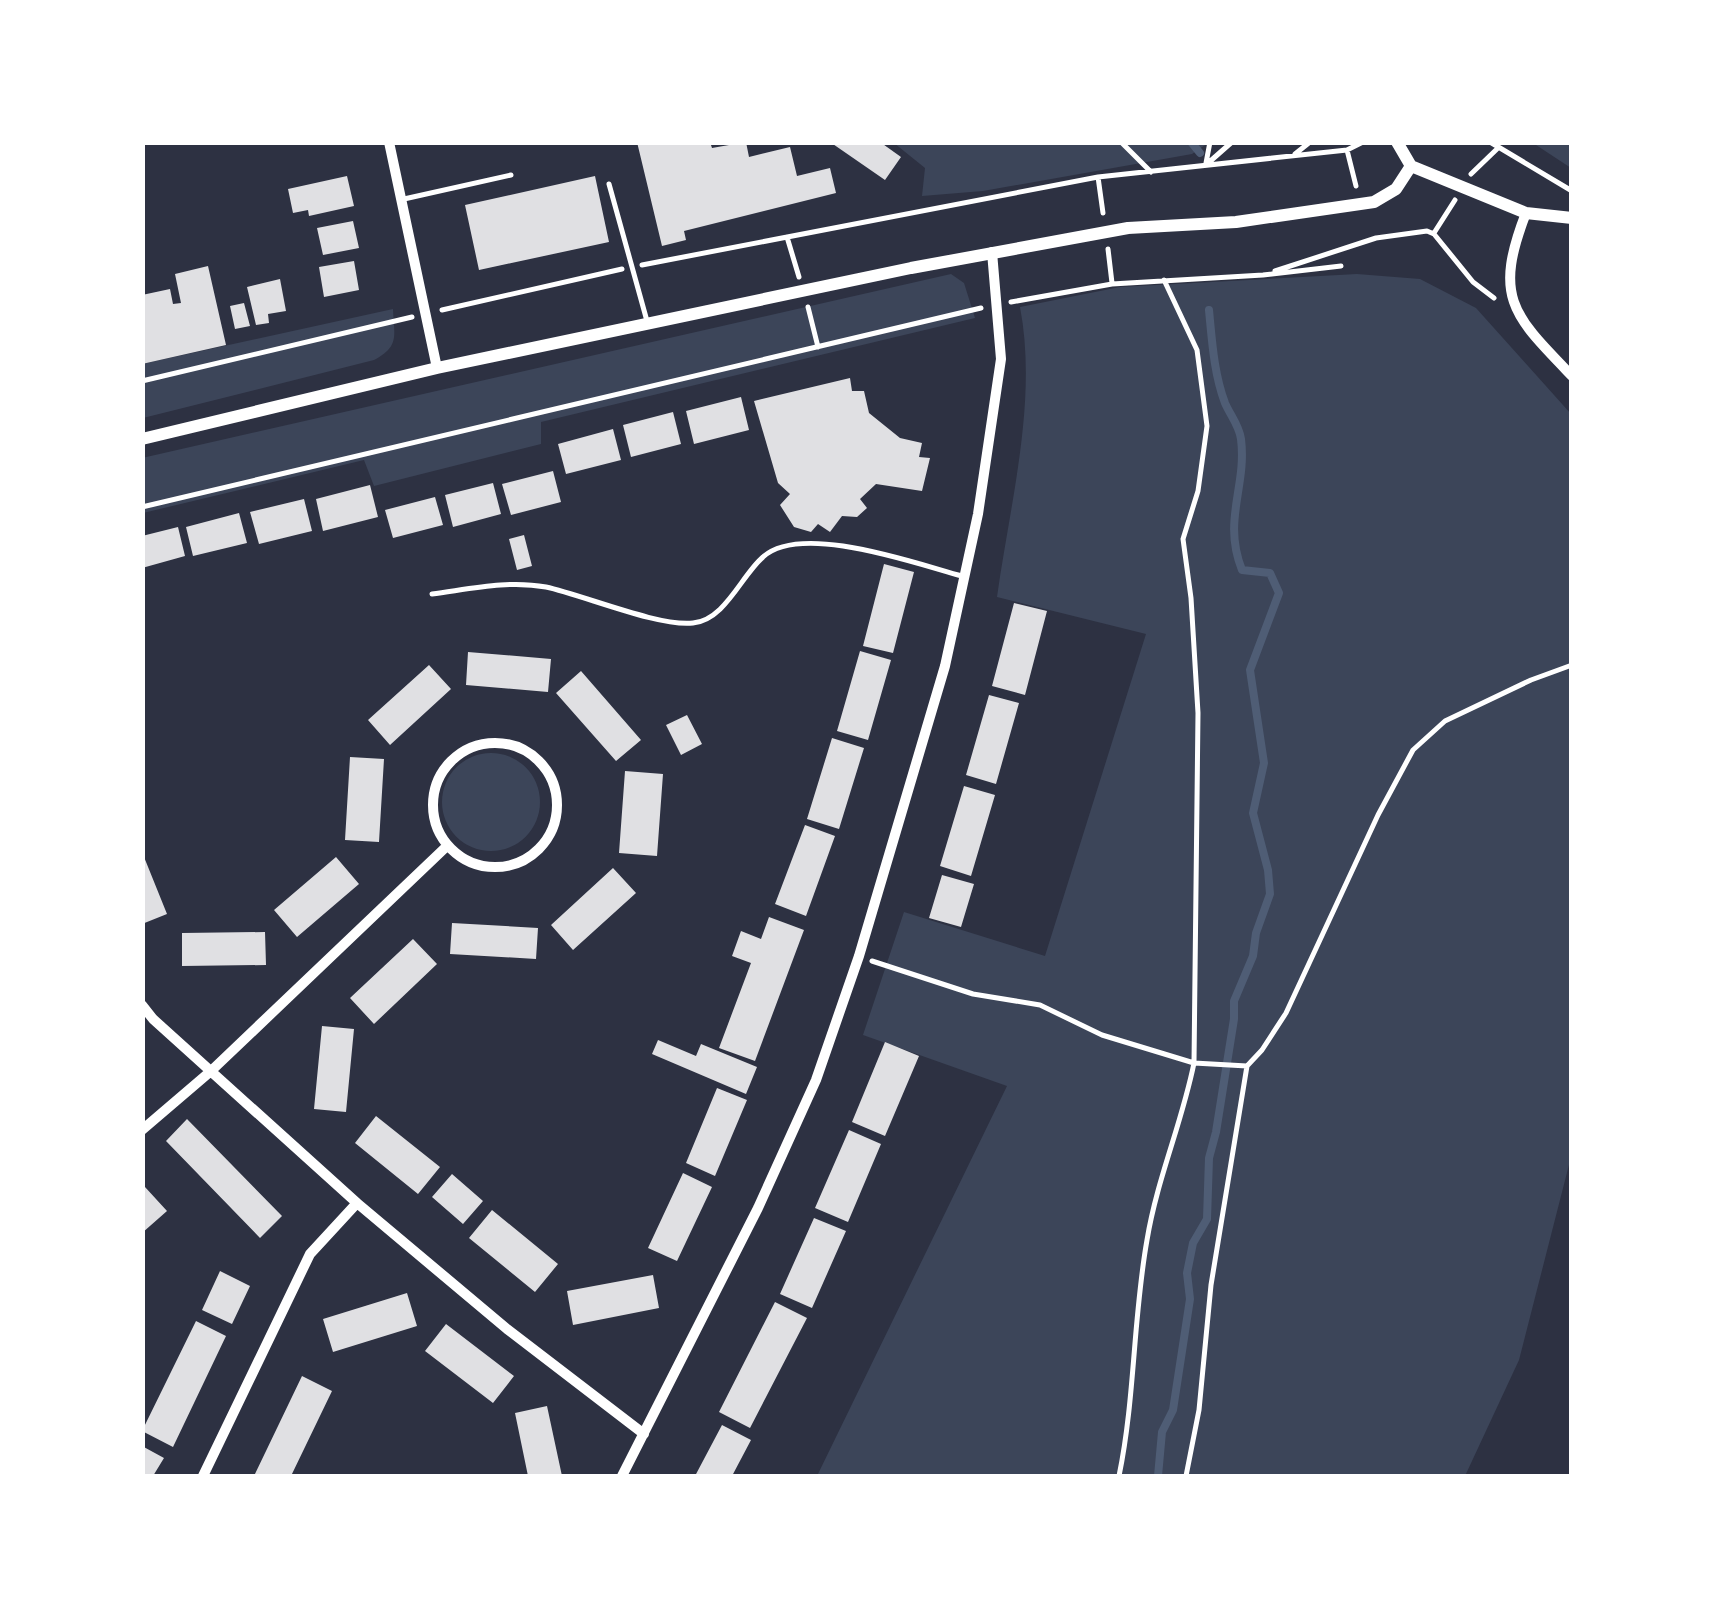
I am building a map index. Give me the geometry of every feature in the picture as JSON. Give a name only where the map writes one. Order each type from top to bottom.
[{"type":"street","points":[[388,142],[437,368]]},
{"type":"street","points":[[1397,142],[1411,166],[1526,213],[1572,218]]},
{"type":"street","points":[[142,439],[437,368],[992,252],[1106,232],[1236,222],[1374,202],[1396,189],[1411,166]]},
{"type":"street","points":[[1526,213],[1517,236],[1508,292],[1517,316],[1572,376]]},
{"type":"street","points":[[622,1476],[765,1192],[816,1080],[858,956],[945,666],[978,514],[1001,359],[992,252]]},
{"type":"street","points":[[495,743],[514,746],[546,770],[555,789],[557,810],[552,830],[540,848],[523,861],[504,868],[482,867],[447,846],[432,809],[443,770],[457,756],[475,746],[495,743]]},
{"type":"street","points":[[142,1130],[211,1071],[447,846]]},
{"type":"street","points":[[142,1005],[152,1019],[357,1203],[506,1328],[644,1434]]},
{"type":"street","points":[[203,1476],[310,1254],[357,1203]]},
{"type":"lane","points":[[401,199],[511,174]]},
{"type":"lane","points":[[609,184],[648,324]]},
{"type":"lane","points":[[432,594],[521,584],[566,592],[670,622],[695,623],[712,616],[766,554],[782,548],[824,544],[877,552],[964,577]]},
{"type":"path","points":[[1121,142],[1150,172]]},
{"type":"path","points":[[1205,166],[1210,142]]},
{"type":"path","points":[[1205,166],[1232,142]]},
{"type":"path","points":[[1293,156],[1310,142]]},
{"type":"path","points":[[142,381],[634,266],[1098,176],[1347,150],[1363,142]]},
{"type":"path","points":[[1490,142],[1572,191]]},
{"type":"path","points":[[1434,234],[1475,168],[1498,148]]},
{"type":"path","points":[[1347,150],[1351,176],[1364,203]]},
{"type":"path","points":[[1098,176],[1112,284]]},
{"type":"path","points":[[1263,275],[1376,238],[1414,230],[1434,234],[1473,282],[1517,316]]},
{"type":"path","points":[[142,508],[999,304],[1112,284],[1341,266]]},
{"type":"path","points":[[1119,1476],[1146,1241],[1161,1173],[1185,1107],[1194,1063],[1198,713],[1183,538],[1198,491],[1207,426],[1197,350],[1164,280]]},
{"type":"path","points":[[1186,1476],[1199,1410],[1211,1285],[1247,1066],[1286,1013],[1378,815],[1414,750],[1445,722],[1530,680],[1572,665]]},
{"type":"path","points":[[858,956],[973,994],[1040,1005],[1102,1035],[1194,1063],[1247,1066]]},
{"type":"shaded area","points":[[894,143],[1208,143],[1192,154],[983,191],[922,196],[925,168]]},
{"type":"shaded area","points":[[1533,143],[1571,143],[1571,168]]},
{"type":"shaded area","points":[[951,274],[964,283],[975,318],[541,422],[541,444],[374,486],[364,460],[143,513],[142,458]]},
{"type":"shaded area","points":[[1357,274],[1420,279],[1476,308],[1571,414],[1572,1153],[1519,1360],[1465,1476],[817,1476],[1007,1086],[863,1035],[904,912],[1045,956],[1146,634],[997,597],[1024,415],[1025,343],[1020,307],[1120,287]]},
{"type":"shaded area","points":[[393,309],[392,345],[374,360],[143,418],[142,364]]},
{"type":"shaded area","points":[[491,753],[510,757],[525,768],[536,783],[540,802],[536,821],[525,836],[510,847],[491,851],[472,847],[457,836],[446,821],[442,802],[446,783],[457,768],[472,757]]},
{"type":"building","points":[[637,142],[710,142],[712,148],[746,142],[749,157],[790,147],[797,176],[830,168],[836,193],[684,231],[686,240],[662,246]]},
{"type":"building","points":[[830,142],[880,142],[901,157],[885,180]]},
{"type":"building","points":[[347,176],[354,206],[309,216],[308,210],[293,213],[288,189]]},
{"type":"building","points":[[595,176],[609,242],[479,270],[465,205]]},
{"type":"building","points":[[353,221],[359,248],[323,255],[317,228]]},
{"type":"building","points":[[354,261],[359,290],[324,297],[319,267]]},
{"type":"building","points":[[208,266],[226,345],[142,364],[142,295],[170,289],[173,304],[181,303],[175,274]]},
{"type":"building","points":[[280,279],[286,311],[268,314],[269,323],[256,325],[247,287]]},
{"type":"building","points":[[244,303],[250,326],[235,329],[230,306]]},
{"type":"building","points":[[850,378],[852,391],[864,391],[869,413],[900,438],[922,443],[919,457],[930,458],[922,491],[876,484],[860,499],[867,508],[857,517],[842,516],[830,532],[818,524],[811,532],[794,527],[780,505],[790,494],[778,483],[754,401]]},
{"type":"building","points":[[741,397],[749,430],[694,444],[686,411]]},
{"type":"building","points":[[673,412],[681,444],[631,457],[623,425]]},
{"type":"building","points":[[613,429],[621,460],[566,474],[558,444]]},
{"type":"building","points":[[553,471],[561,502],[511,515],[502,484]]},
{"type":"building","points":[[493,483],[501,514],[453,527],[445,495]]},
{"type":"building","points":[[370,485],[378,517],[323,531],[316,499]]},
{"type":"building","points":[[435,497],[443,525],[393,538],[385,510]]},
{"type":"building","points":[[304,499],[312,531],[259,544],[250,512]]},
{"type":"building","points":[[239,513],[247,543],[193,556],[186,527]]},
{"type":"building","points":[[178,527],[185,556],[142,568],[142,536]]},
{"type":"building","points":[[524,535],[532,566],[517,570],[509,539]]},
{"type":"building","points":[[884,564],[914,572],[893,653],[863,646]]},
{"type":"building","points":[[1014,603],[1047,611],[1025,695],[992,686]]},
{"type":"building","points":[[860,651],[891,660],[868,740],[837,731]]},
{"type":"building","points":[[468,652],[551,659],[548,692],[466,685]]},
{"type":"building","points":[[429,665],[451,689],[390,745],[368,720]]},
{"type":"building","points":[[581,671],[641,740],[616,761],[556,693]]},
{"type":"building","points":[[989,695],[1019,703],[996,784],[966,775]]},
{"type":"building","points":[[687,715],[702,744],[681,755],[666,725]]},
{"type":"building","points":[[832,738],[864,748],[839,829],[807,819]]},
{"type":"building","points":[[350,757],[384,759],[379,842],[345,840]]},
{"type":"building","points":[[625,771],[663,774],[657,856],[619,853]]},
{"type":"building","points":[[964,786],[995,795],[971,876],[940,866]]},
{"type":"building","points":[[805,825],[835,836],[806,916],[775,904]]},
{"type":"building","points":[[142,852],[167,914],[142,924]]},
{"type":"building","points":[[336,857],[359,884],[297,937],[274,910]]},
{"type":"building","points":[[613,868],[636,893],[573,950],[551,925]]},
{"type":"building","points":[[942,875],[974,884],[961,927],[929,918]]},
{"type":"building","points":[[769,917],[804,930],[755,1061],[719,1048],[751,963],[732,956],[741,931],[761,939]]},
{"type":"building","points":[[452,923],[538,928],[536,959],[450,954]]},
{"type":"building","points":[[265,932],[266,965],[182,966],[182,933]]},
{"type":"building","points":[[413,939],[437,964],[374,1024],[350,998]]},
{"type":"building","points":[[322,1026],[354,1029],[346,1112],[314,1109]]},
{"type":"building","points":[[658,1040],[696,1056],[701,1044],[757,1067],[746,1094],[652,1054]]},
{"type":"building","points":[[885,1042],[919,1056],[885,1136],[852,1122]]},
{"type":"building","points":[[717,1088],[747,1100],[715,1176],[686,1163]]},
{"type":"building","points":[[376,1116],[440,1167],[418,1194],[355,1143]]},
{"type":"building","points":[[187,1119],[282,1216],[260,1238],[166,1141]]},
{"type":"building","points":[[849,1130],[881,1144],[848,1222],[815,1208]]},
{"type":"building","points":[[683,1173],[712,1187],[677,1261],[648,1248]]},
{"type":"building","points":[[452,1174],[483,1201],[463,1224],[432,1197]]},
{"type":"building","points":[[145,1187],[167,1211],[142,1233],[142,1189]]},
{"type":"building","points":[[492,1210],[558,1264],[535,1292],[469,1238]]},
{"type":"building","points":[[814,1218],[846,1231],[812,1308],[780,1294]]},
{"type":"building","points":[[220,1271],[250,1286],[232,1324],[202,1310]]},
{"type":"building","points":[[653,1275],[659,1308],[573,1325],[567,1291]]},
{"type":"building","points":[[407,1293],[417,1326],[333,1352],[323,1319]]},
{"type":"building","points":[[775,1302],[807,1318],[750,1428],[719,1412]]},
{"type":"building","points":[[196,1321],[226,1336],[173,1447],[142,1431]]},
{"type":"building","points":[[446,1324],[514,1376],[493,1403],[425,1351]]},
{"type":"building","points":[[302,1376],[332,1391],[291,1476],[254,1476]]},
{"type":"building","points":[[547,1406],[562,1476],[528,1476],[515,1413]]},
{"type":"building","points":[[722,1425],[751,1440],[732,1476],[695,1476]]},
{"type":"building","points":[[142,1446],[164,1458],[153,1476],[142,1476]]},
{"type":"waterway","points":[[1191,142],[1200,153]]},
{"type":"waterway","points":[[1158,1476],[1162,1432],[1173,1410],[1190,1299],[1187,1273],[1193,1243],[1207,1219],[1209,1158],[1234,1001],[1253,956],[1256,933],[1270,894],[1253,813],[1264,763],[1250,670],[1279,593],[1270,573],[1242,570],[1236,552],[1234,519],[1241,439],[1218,381],[1209,310]]}]
